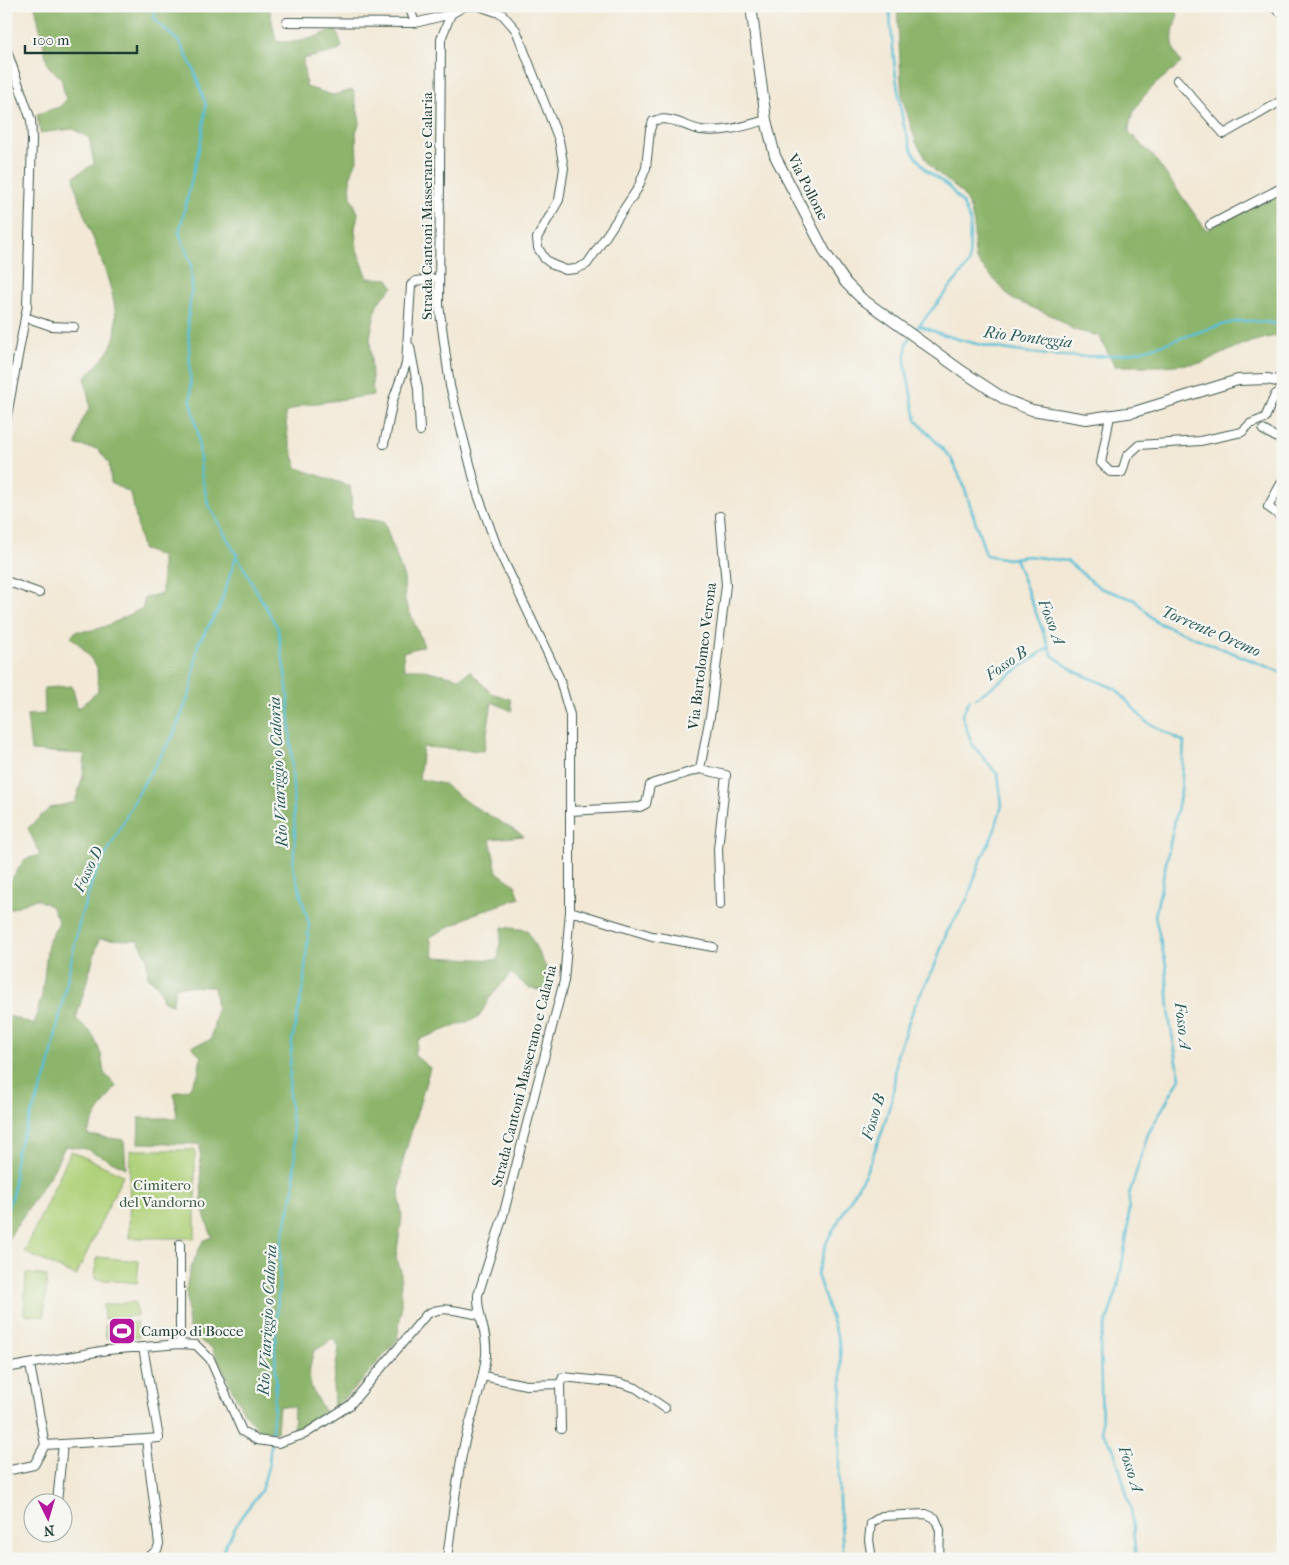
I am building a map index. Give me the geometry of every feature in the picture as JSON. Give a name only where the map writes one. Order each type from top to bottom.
[{"type":"street","points":[[409,6],[415,23]]},
{"type":"street","points":[[287,22],[415,23],[451,14],[465,6],[475,6]]},
{"type":"street","points":[[479,6],[502,14],[516,30],[559,140],[564,168],[559,200],[537,238],[538,248],[545,259],[553,265],[566,270],[576,269],[587,264],[638,188],[646,168],[650,130],[653,121],[669,119],[700,130],[719,130],[736,128],[766,120]]},
{"type":"street","name":"Via Pollone","points":[[751,6],[766,120],[775,156],[782,173],[836,269],[861,298],[917,339],[1006,400],[1032,410],[1059,416],[1086,418],[1134,412],[1238,380],[1267,379],[1283,382]]},
{"type":"street","points":[[1272,6],[1283,14]]},
{"type":"street","name":"Strada Cantoni Masserano e Calaria","points":[[447,1559],[457,1482],[470,1418],[483,1376],[486,1333],[480,1315],[478,1295],[503,1216],[564,981],[570,911],[570,716],[559,677],[497,547],[478,494],[450,386],[441,331],[438,278],[441,39],[451,14]]},
{"type":"street","points":[[6,48],[31,120],[25,317],[10,376],[6,421]]},
{"type":"street","points":[[1177,80],[1224,134],[1283,100]]},
{"type":"street","points":[[1210,225],[1283,187]]},
{"type":"street","points":[[384,444],[393,400],[406,364],[409,345],[411,285],[416,281],[438,278]]},
{"type":"street","points":[[25,317],[51,326],[74,327]]},
{"type":"street","points":[[409,345],[412,352],[418,389],[420,431]]},
{"type":"street","points":[[1110,416],[1101,463],[1110,472],[1122,472],[1127,456],[1139,445],[1200,441],[1242,432],[1250,424],[1265,418],[1275,395],[1283,389]]},
{"type":"street","points":[[1263,430],[1283,441]]},
{"type":"street","points":[[1283,480],[1268,507],[1283,518]]},
{"type":"street","name":"Via Bartolomeo Verona","points":[[700,770],[711,711],[726,585],[720,516]]},
{"type":"street","points":[[6,581],[39,593]]},
{"type":"street","points":[[570,811],[640,807],[646,804],[650,785],[654,783],[700,770],[726,775],[718,849],[720,905]]},
{"type":"street","points":[[570,911],[652,936],[713,947]]},
{"type":"street","points":[[180,1244],[180,1344]]},
{"type":"street","points":[[6,1368],[107,1350],[180,1344],[196,1345],[210,1359],[242,1431],[264,1442],[278,1443],[305,1434],[350,1405],[426,1315],[435,1309],[444,1308],[480,1315]]},
{"type":"street","points":[[45,1445],[159,1438],[143,1347]]},
{"type":"street","points":[[6,1471],[34,1465],[45,1445],[30,1365]]},
{"type":"street","points":[[483,1376],[526,1386],[560,1384]]},
{"type":"street","points":[[561,1429],[560,1384],[563,1377],[620,1383],[636,1388],[665,1408]]},
{"type":"street","points":[[146,1438],[159,1544],[157,1550],[146,1559]]},
{"type":"street","points":[[58,1492],[63,1444]]},
{"type":"street","points":[[872,1559],[869,1540],[871,1523],[882,1516],[926,1514],[935,1518],[940,1530],[939,1559]]},
{"type":"green space","points":[[35,6],[269,6],[276,41],[284,42],[307,39],[336,28],[342,47],[338,51],[303,59],[306,87],[333,95],[353,90],[360,122],[356,132],[357,160],[350,178],[351,197],[358,213],[355,229],[357,250],[368,278],[388,279],[393,287],[377,304],[370,337],[373,395],[303,405],[285,413],[288,439],[297,468],[350,486],[353,517],[384,522],[404,578],[405,601],[424,646],[403,652],[404,669],[420,669],[460,678],[470,671],[491,693],[510,699],[512,711],[492,702],[484,751],[423,747],[419,779],[444,784],[465,801],[524,836],[490,839],[497,872],[515,885],[520,898],[474,914],[430,937],[434,957],[498,960],[502,927],[527,930],[550,975],[550,992],[529,988],[511,973],[489,999],[479,1017],[418,1040],[414,1055],[430,1068],[403,1160],[399,1194],[402,1217],[396,1257],[401,1271],[401,1313],[397,1340],[358,1385],[334,1408],[333,1384],[339,1348],[334,1339],[314,1351],[310,1369],[310,1383],[325,1412],[293,1432],[294,1407],[279,1406],[277,1432],[261,1432],[243,1411],[212,1348],[198,1340],[189,1338],[187,1293],[189,1274],[203,1241],[212,1237],[202,1208],[200,1144],[138,1143],[139,1118],[177,1118],[174,1093],[189,1089],[198,1075],[201,1057],[192,1046],[211,1040],[217,1008],[214,987],[176,986],[172,1005],[163,1000],[158,985],[148,978],[147,957],[138,940],[99,939],[76,1019],[92,1033],[101,1054],[104,1073],[116,1086],[96,1115],[87,1135],[124,1140],[126,1168],[86,1149],[65,1146],[54,1169],[6,1242],[6,1085],[15,1067],[6,1056],[6,1021],[10,1016],[34,1025],[42,995],[48,943],[59,922],[51,906],[36,899],[10,909],[6,907],[6,887],[25,859],[40,855],[28,828],[50,808],[75,802],[83,776],[85,754],[31,751],[27,715],[45,714],[44,688],[72,686],[78,709],[98,691],[97,667],[82,647],[71,637],[76,631],[94,630],[119,620],[143,608],[144,598],[162,593],[162,557],[142,549],[131,493],[111,483],[109,463],[98,449],[76,445],[81,423],[90,407],[85,378],[102,360],[110,348],[116,331],[115,310],[110,287],[85,216],[74,176],[94,164],[89,138],[73,129],[40,133],[37,114],[59,107],[66,100],[61,78],[48,66]]},
{"type":"green space","points":[[897,6],[1171,6],[1178,14],[1174,27],[1173,45],[1181,63],[1155,85],[1140,101],[1130,121],[1129,132],[1153,156],[1206,230],[1283,192],[1283,334],[1243,344],[1202,363],[1161,366],[1115,366],[1099,336],[1074,330],[1055,317],[1012,299],[976,260],[974,224],[970,208],[962,193],[932,168],[916,142],[902,97]]},
{"type":"green space","name":"Cimitero del Vandorno","points":[[130,1150],[195,1150],[195,1238],[129,1238]]},
{"type":"green space","points":[[71,1151],[123,1175],[76,1276],[24,1252]]},
{"type":"green space","points":[[6,1248],[9,1292],[6,1318]]},
{"type":"green space","points":[[97,1257],[139,1261],[137,1283],[95,1279]]},
{"type":"green space","points":[[26,1273],[47,1276],[44,1317],[24,1314]]},
{"type":"green space","name":"Campo di Bocce","points":[[135,1302],[137,1316],[104,1319],[103,1305]]},
{"type":"green space","name":"Campo di Bocce","points":[[137,1322],[139,1337],[106,1339],[105,1325]]},
{"type":"waterway","name":"Rio Viariggio o Caloria","points":[[153,6],[155,20],[180,43],[194,70],[206,105],[202,136],[179,233],[191,263],[192,286],[188,319],[191,400],[198,434],[201,473],[208,504],[278,629],[287,686],[290,721],[295,837],[293,867],[309,924],[304,982],[292,1042],[290,1068],[289,1095],[295,1153],[294,1188],[281,1245],[275,1349],[276,1383],[269,1464],[261,1491],[241,1517],[218,1559]]},
{"type":"waterway","name":"Torrente Oremo","points":[[889,6],[895,70],[903,123],[912,151],[926,170],[949,187],[963,204],[970,221],[969,264],[913,333]]},
{"type":"waterway","name":"Rio Ponteggia","points":[[919,325],[968,342],[997,348],[1058,356],[1088,356],[1115,355],[1139,351],[1228,323],[1241,321],[1283,323]]},
{"type":"waterway","name":"Torrente Oremo","points":[[910,338],[907,342],[905,363],[916,420],[951,458],[963,483],[986,555],[1008,559],[1028,556],[1067,561],[1100,588],[1135,600],[1156,622],[1283,673]]},
{"type":"waterway","name":"Fosso D","points":[[6,1211],[13,1195],[16,1153],[48,1071],[80,919],[93,879],[145,781],[173,736],[191,690],[198,644],[219,608],[237,554]]},
{"type":"waterway","name":"Fosso A","points":[[1015,558],[1052,655],[1074,671],[1116,689],[1145,721],[1184,742],[1181,791],[1155,916],[1166,965],[1170,1023],[1180,1078],[1148,1134],[1129,1195],[1128,1229],[1118,1287],[1100,1342],[1102,1432],[1113,1447],[1131,1508],[1136,1559]]},
{"type":"waterway","name":"Fosso B","points":[[976,698],[1049,647]]},
{"type":"waterway","name":"Fosso B","points":[[846,1559],[843,1548],[839,1501],[839,1425],[842,1389],[840,1345],[817,1274],[827,1241],[866,1172],[882,1132],[893,1094],[897,1055],[914,1007],[934,968],[947,932],[967,900],[980,862],[994,832],[1002,805],[998,775],[972,744],[962,715],[970,699]]},
{"type":"place","name":"Campo di Bocce","points":[[122,1331]]}]
